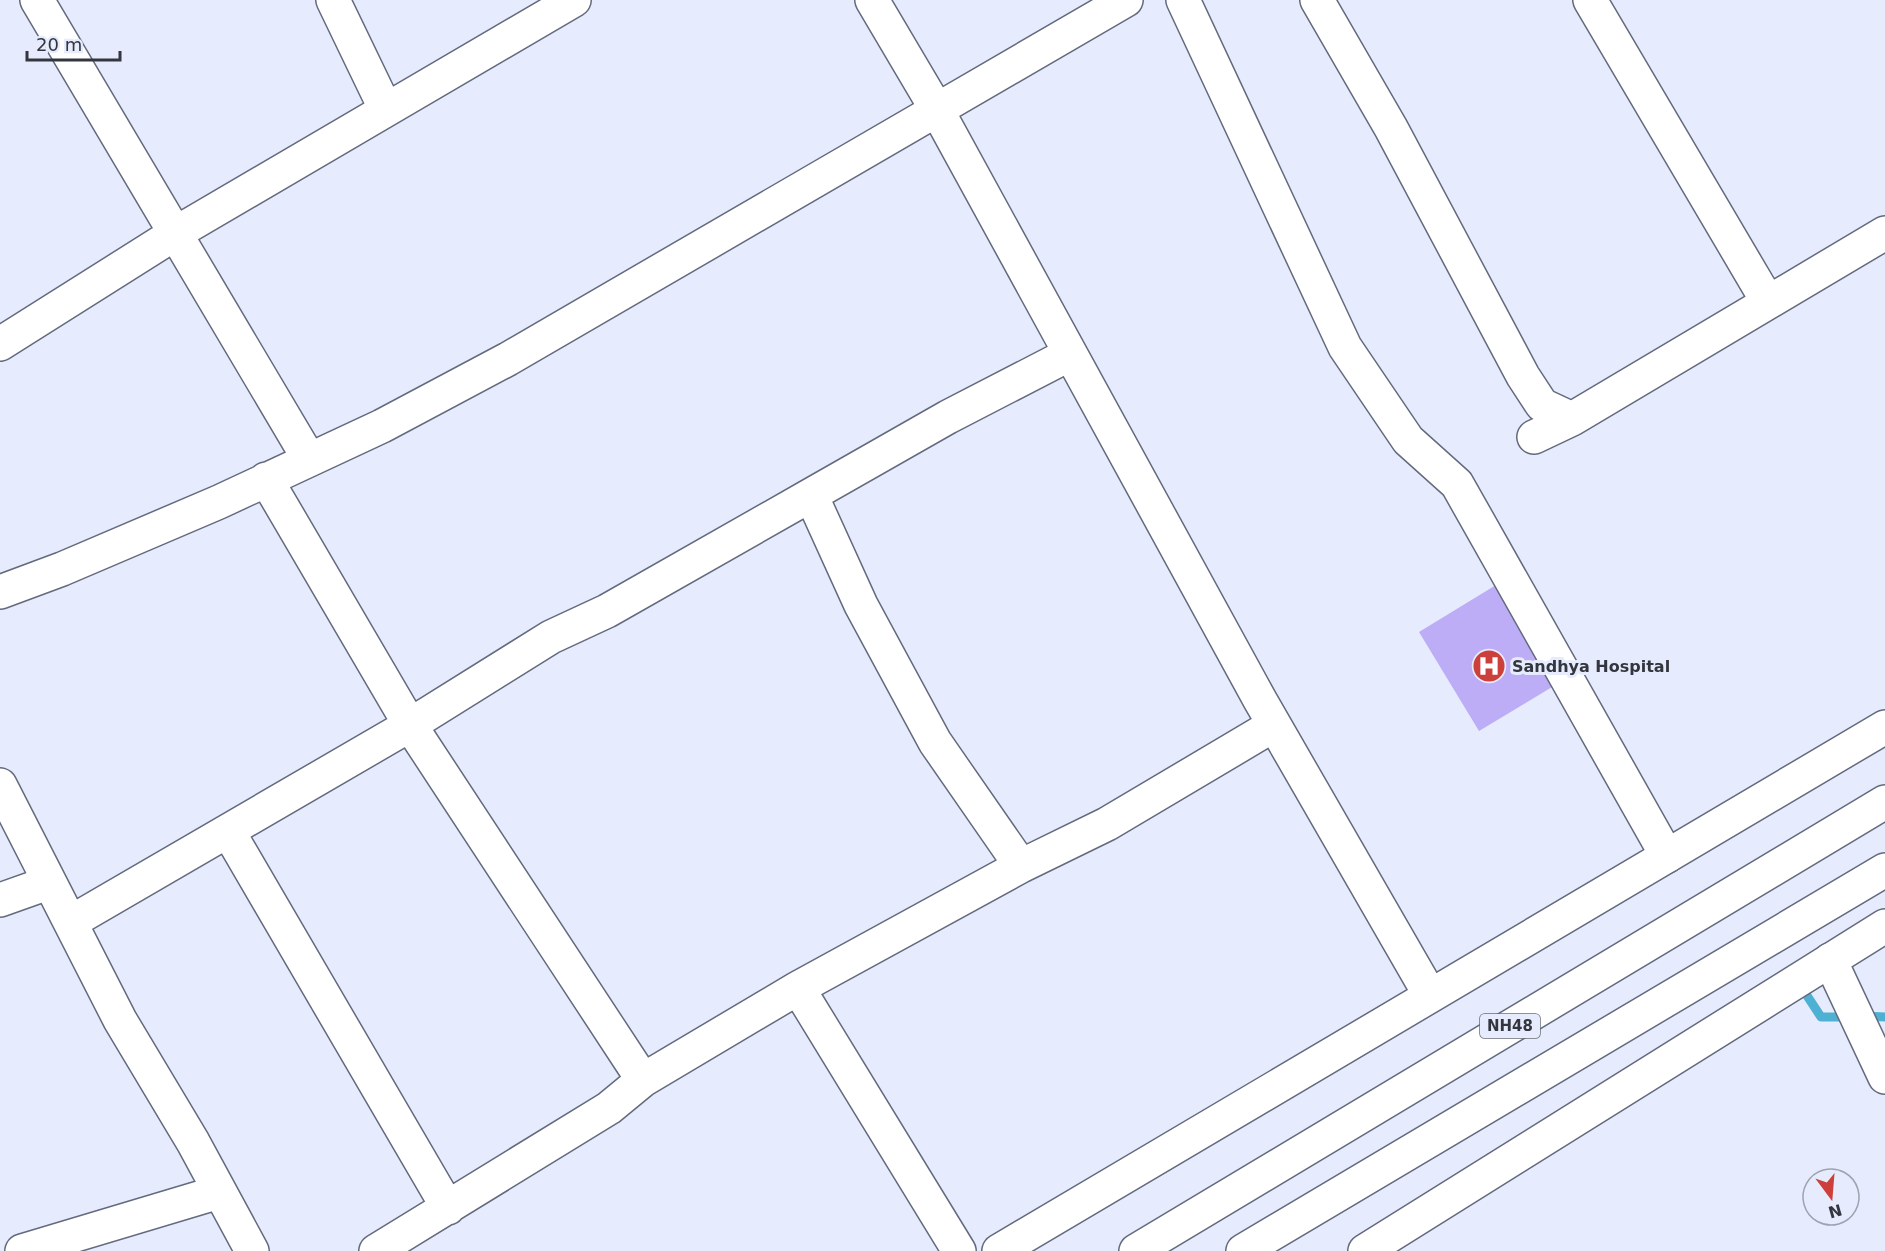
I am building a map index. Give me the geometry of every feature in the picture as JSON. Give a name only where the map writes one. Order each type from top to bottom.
[{"type":"main road","points":[[37,0],[309,459]]},
{"type":"main road","points":[[333,0],[386,110]]},
{"type":"main road","points":[[0,344],[176,233],[574,0]]},
{"type":"main road","points":[[872,0],[937,110],[1274,725],[1430,995]]},
{"type":"main road","points":[[0,592],[62,569],[266,480],[382,426],[508,359],[1126,0]]},
{"type":"main road","points":[[1183,0],[1345,347],[1408,440],[1457,484],[1667,856]]},
{"type":"main road","points":[[1317,0],[1391,128],[1523,376],[1542,405],[1572,419]]},
{"type":"main road","points":[[1590,0],[1768,302]]},
{"type":"main road","points":[[1534,437],[1572,419],[1885,233]]},
{"type":"main road","points":[[71,922],[410,725],[551,637],[607,611],[948,417],[1070,354]]},
{"type":"main road","points":[[266,480],[410,725],[643,1080]]},
{"type":"main road","points":[[811,495],[861,605],[935,742],[1021,866]]},
{"type":"main road","points":[[376,1251],[609,1108],[643,1080],[798,988],[1021,866],[1107,824],[1274,725]]},
{"type":"main road","points":[[999,1251],[1885,727]]},
{"type":"main road","points":[[0,785],[48,883],[71,922],[120,1020],[252,1251]]},
{"type":"main road","name":"NH48","points":[[1136,1251],[1885,802]]},
{"type":"main road","points":[[228,831],[448,1208]]},
{"type":"main road","points":[[1243,1251],[1885,870]]},
{"type":"main road","points":[[0,900],[48,883]]},
{"type":"main road","points":[[1365,1251],[1885,926]]},
{"type":"main road","points":[[1830,960],[1885,1077]]},
{"type":"main road","points":[[798,988],[958,1251]]},
{"type":"main road","points":[[22,1251],[219,1192]]},
{"type":"building","points":[[1496,585],[1557,684],[1479,731],[1419,632]]},
{"type":"waterway","points":[[1802,988],[1821,1017],[1849,1017]]},
{"type":"waterway","points":[[1864,1016],[1885,1017]]},
{"type":"place","name":"Sandhya Hospital","points":[[1489,666]]}]
